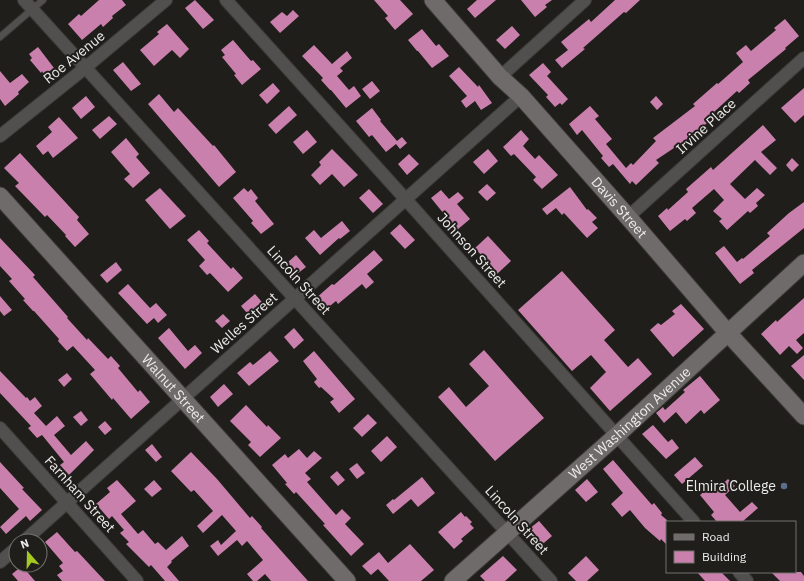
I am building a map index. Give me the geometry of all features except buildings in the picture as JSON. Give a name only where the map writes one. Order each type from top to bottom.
[{"type":"street","name":"Roe Avenue","points":[[0,136],[86,68],[166,0]]},
{"type":"street","name":"Johnson Street","points":[[226,0],[693,521]]},
{"type":"street","name":"Davis Street","points":[[433,0],[500,77],[521,96],[727,332],[804,416]]},
{"type":"street","points":[[500,77],[585,0]]},
{"type":"street","name":"Lincoln Street","points":[[28,4],[551,581]]},
{"type":"street","name":"Irvine Place","points":[[628,217],[804,58]]},
{"type":"street","name":"Welles Street","points":[[33,533],[521,96]]},
{"type":"street","name":"Walnut Street","points":[[0,196],[347,581]]},
{"type":"street","name":"West Washington Avenue","points":[[453,581],[617,435],[727,332],[804,263]]},
{"type":"street","name":"Farnham Street","points":[[0,428],[137,581]]},
{"type":"street","points":[[0,562],[8,555]]},
{"type":"street","points":[[740,573],[747,581]]},
{"type":"lane","points":[[0,37],[28,4],[42,0]]},
{"type":"place","name":"Elmira College","points":[[784,486]]}]
